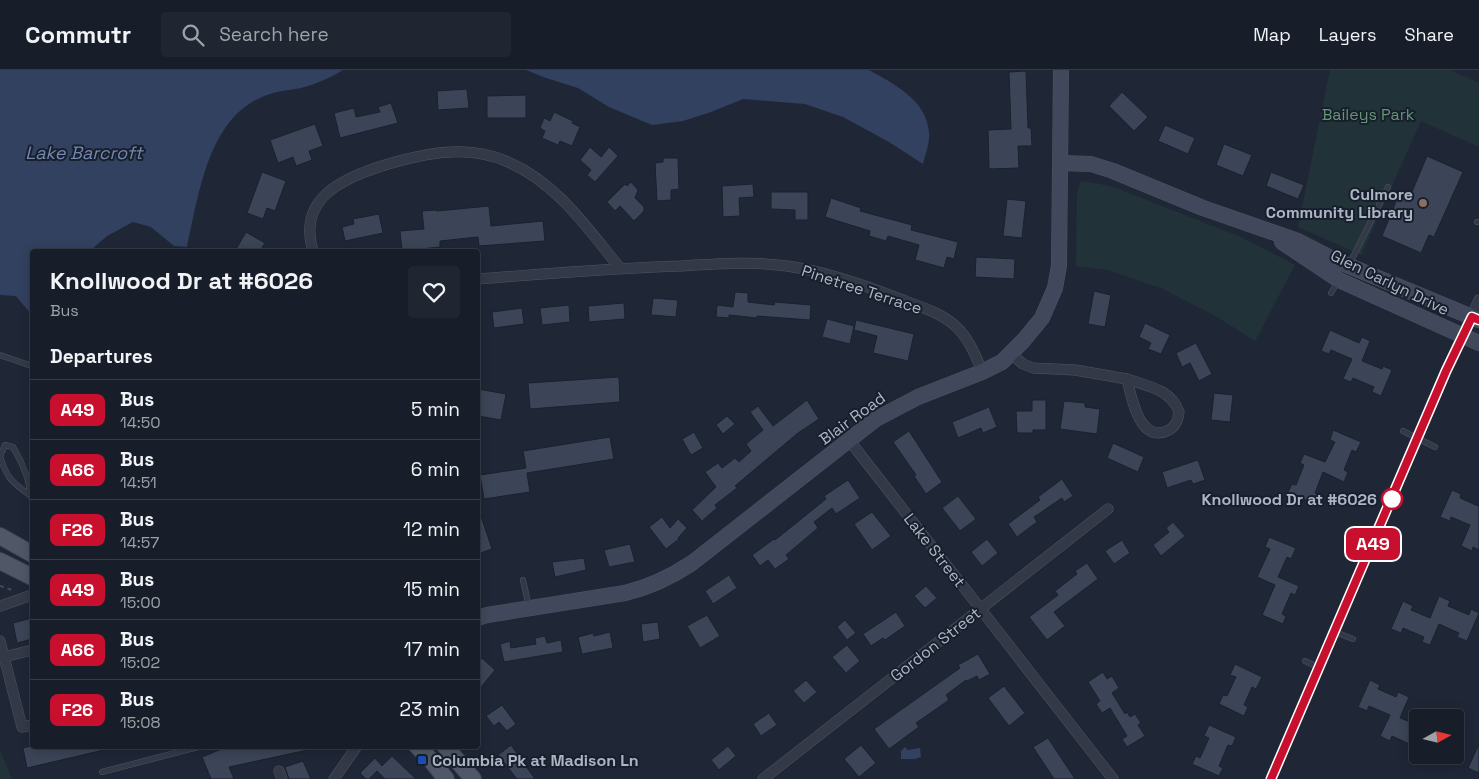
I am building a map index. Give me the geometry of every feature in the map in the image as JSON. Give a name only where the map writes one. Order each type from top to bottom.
[{"type":"main road","points":[[0,536],[30,553]]},
{"type":"main road","points":[[0,561],[30,576]]},
{"type":"main road","points":[[420,749],[446,779]]},
{"type":"main road","points":[[448,749],[473,779]]},
{"type":"street","name":"Blair Road","points":[[480,617],[625,593],[643,589],[662,581],[692,563],[876,419],[894,408],[995,366],[1011,354],[1042,318],[1055,288],[1060,266],[1061,70]]},
{"type":"street","points":[[312,249],[309,239],[312,214],[326,193],[339,183],[372,169],[413,156],[432,153],[471,152],[506,160],[525,169],[537,178],[580,220],[620,268]]},
{"type":"street","name":"Glen Carlyn Drive","points":[[1060,163],[1091,164],[1203,208],[1298,241],[1348,265],[1475,319]]},
{"type":"street","name":"Glen Carlyn Drive","points":[[1265,230],[1339,280],[1479,343]]},
{"type":"street","name":"Pinetree Terrace","points":[[480,279],[620,268],[767,264],[788,266],[830,275],[942,315],[964,334],[976,354],[982,372]]},
{"type":"street","points":[[1271,779],[1462,336],[1475,319],[1479,300]]},
{"type":"street","points":[[1011,354],[1023,364],[1033,368],[1075,370],[1113,376],[1127,379],[1166,393],[1174,400],[1179,412],[1175,426],[1162,432],[1155,432],[1145,426],[1138,418],[1127,379]]},
{"type":"street","name":"Lake Street","points":[[849,440],[1114,779]]},
{"type":"street","name":"Gordon Street","points":[[763,779],[1108,509]]},
{"type":"street","points":[[0,606],[30,596]]},
{"type":"street","points":[[0,641],[22,727],[30,725]]},
{"type":"street","points":[[4,657],[30,650]]},
{"type":"street","points":[[334,779],[355,749]]},
{"type":"lane","points":[[1331,293],[1348,265],[1388,187]]},
{"type":"lane","points":[[0,355],[30,365]]},
{"type":"lane","points":[[1402,431],[1435,448]]},
{"type":"lane","points":[[30,490],[27,477],[13,447],[5,445],[0,456],[5,473],[30,496]]},
{"type":"lane","points":[[523,580],[529,608]]},
{"type":"lane","points":[[1335,632],[1353,639]]},
{"type":"lane","points":[[1305,661],[1319,667]]},
{"type":"lane","points":[[102,772],[190,749]]},
{"type":"green space","name":"Baileys Park","points":[[1330,70],[1450,70],[1479,83],[1479,147],[1421,121],[1361,255],[1298,227]]},
{"type":"green space","points":[[1081,181],[1111,186],[1241,237],[1295,265],[1255,341],[1219,318],[1163,289],[1108,270],[1076,266],[1077,193]]},
{"type":"green space","points":[[0,750],[12,779],[0,779]]},
{"type":"water","name":"Lake Barcroft","points":[[0,70],[343,70],[312,85],[267,95],[247,105],[231,120],[219,138],[209,159],[196,204],[187,247],[174,246],[151,227],[133,222],[107,236],[92,249],[30,249],[30,313],[16,296],[0,295]]},
{"type":"water","points":[[526,70],[869,70],[898,87],[916,102],[927,121],[928,145],[923,164],[889,142],[843,117],[805,104],[743,99],[683,121],[652,125],[609,107],[578,88]]},
{"type":"water","points":[[905,747],[908,750],[920,748],[921,757],[901,759],[901,751]]},
{"type":"building","points":[[1026,71],[1028,128],[1031,128],[1032,146],[1018,146],[1019,168],[989,169],[988,130],[1011,129],[1009,72]]},
{"type":"building","points":[[467,89],[469,108],[438,110],[437,91]]},
{"type":"building","points":[[1122,92],[1148,117],[1134,131],[1109,106]]},
{"type":"building","points":[[526,95],[526,118],[487,118],[487,96]]},
{"type":"building","points":[[391,103],[398,123],[340,138],[334,113],[354,108],[356,117],[380,112],[378,107]]},
{"type":"building","points":[[554,112],[573,121],[572,123],[580,127],[572,146],[560,141],[558,145],[542,138],[545,131],[540,128],[544,118],[550,121]]},
{"type":"building","points":[[315,124],[323,146],[309,151],[312,160],[296,166],[293,157],[278,163],[270,140]]},
{"type":"building","points":[[1165,125],[1195,138],[1188,154],[1158,141]]},
{"type":"building","points":[[1224,144],[1252,155],[1243,176],[1216,165]]},
{"type":"building","points":[[590,147],[601,157],[609,147],[618,156],[595,182],[587,175],[591,170],[580,160]]},
{"type":"building","name":"Culmore Community Library","points":[[1427,156],[1463,172],[1434,237],[1429,235],[1421,253],[1382,236],[1399,194],[1409,199]]},
{"type":"building","points":[[663,158],[678,158],[679,189],[671,190],[671,200],[657,201],[655,163],[663,162]]},
{"type":"building","points":[[262,172],[286,181],[275,211],[267,208],[263,219],[247,213]]},
{"type":"building","points":[[1271,172],[1304,185],[1298,199],[1266,186]]},
{"type":"building","points":[[631,182],[638,190],[635,198],[644,207],[644,211],[634,221],[620,206],[615,211],[607,202],[625,184],[627,186]]},
{"type":"building","points":[[753,184],[754,197],[739,198],[740,216],[723,217],[722,186]]},
{"type":"building","points":[[771,192],[808,192],[808,220],[795,220],[795,210],[771,209]]},
{"type":"building","points":[[831,198],[861,208],[860,211],[912,225],[911,230],[958,242],[954,259],[947,257],[944,268],[915,260],[919,245],[888,236],[886,241],[869,236],[870,231],[825,217]]},
{"type":"building","points":[[1007,199],[1026,201],[1022,238],[1003,236]]},
{"type":"building","points":[[489,206],[491,226],[543,221],[545,241],[479,246],[478,237],[440,241],[440,247],[402,249],[400,231],[424,229],[422,211]]},
{"type":"building","points":[[379,214],[383,233],[345,241],[342,227],[354,224],[353,219]]},
{"type":"building","points":[[246,232],[265,243],[261,249],[236,249]]},
{"type":"building","points":[[976,257],[1015,259],[1014,279],[975,277]]},
{"type":"building","points":[[1094,291],[1111,295],[1105,327],[1088,324]]},
{"type":"building","points":[[735,292],[748,293],[748,302],[774,305],[775,302],[811,305],[810,320],[729,315],[729,318],[716,317],[717,305],[733,307]]},
{"type":"building","points":[[653,298],[678,300],[676,317],[651,315]]},
{"type":"building","points":[[624,303],[625,319],[589,322],[588,306]]},
{"type":"building","points":[[569,305],[570,322],[542,325],[540,308]]},
{"type":"building","points":[[522,308],[524,324],[494,328],[492,312]]},
{"type":"building","points":[[827,319],[854,326],[850,344],[822,337]]},
{"type":"building","points":[[856,320],[914,334],[908,361],[873,353],[877,336],[854,330]]},
{"type":"building","points":[[1145,323],[1170,335],[1161,354],[1148,349],[1151,343],[1139,337]]},
{"type":"building","points":[[1330,330],[1359,343],[1362,337],[1370,341],[1362,361],[1382,369],[1383,366],[1392,370],[1381,396],[1372,392],[1374,387],[1353,378],[1351,382],[1343,379],[1352,359],[1331,350],[1329,354],[1321,351]]},
{"type":"building","points":[[1196,343],[1212,374],[1199,381],[1190,363],[1182,367],[1176,353]]},
{"type":"building","points":[[619,377],[620,402],[530,409],[528,383]]},
{"type":"building","points":[[480,389],[506,394],[501,420],[480,416]]},
{"type":"building","points":[[1214,393],[1233,395],[1230,422],[1211,420]]},
{"type":"building","points":[[807,400],[819,419],[798,433],[735,486],[737,488],[715,505],[717,508],[702,521],[692,510],[716,487],[705,472],[718,463],[722,468],[735,458],[739,462],[751,451],[746,444],[763,430],[750,412],[758,406],[773,426]]},
{"type":"building","points":[[1032,400],[1046,400],[1046,430],[1033,430],[1033,433],[1017,433],[1016,411],[1032,411]]},
{"type":"building","points":[[1064,401],[1085,403],[1085,407],[1100,409],[1097,434],[1060,429]]},
{"type":"building","points":[[989,407],[997,427],[983,433],[981,428],[958,438],[952,422]]},
{"type":"building","points":[[727,416],[735,424],[723,434],[716,425]]},
{"type":"building","points":[[1333,430],[1361,442],[1356,452],[1352,450],[1344,470],[1348,472],[1344,482],[1323,472],[1315,493],[1318,494],[1314,504],[1288,492],[1292,484],[1296,485],[1304,465],[1300,463],[1304,454],[1325,462],[1335,442],[1330,440]]},
{"type":"building","points":[[909,431],[942,482],[926,494],[914,476],[916,475],[893,442]]},
{"type":"building","points":[[694,432],[703,448],[691,455],[682,439]]},
{"type":"building","points":[[610,437],[614,459],[527,473],[530,492],[484,499],[480,475],[526,468],[523,451]]},
{"type":"building","points":[[1113,443],[1144,457],[1138,472],[1107,458]]},
{"type":"building","points":[[1198,460],[1205,480],[1193,484],[1191,480],[1167,488],[1162,472]]},
{"type":"building","points":[[1062,479],[1073,496],[1064,502],[1062,498],[1034,517],[1037,522],[1017,537],[1008,524],[1040,500],[1038,497]]},
{"type":"building","points":[[848,480],[860,498],[836,514],[832,508],[814,522],[818,528],[786,555],[789,559],[775,569],[768,560],[760,566],[752,555],[775,540],[826,499],[824,496]]},
{"type":"building","points":[[1452,490],[1461,494],[1460,498],[1479,505],[1479,550],[1473,547],[1472,551],[1461,546],[1470,525],[1451,517],[1450,521],[1440,517]]},
{"type":"building","points":[[958,496],[976,519],[960,531],[942,508]]},
{"type":"building","points":[[872,512],[891,536],[872,550],[854,524]]},
{"type":"building","points":[[480,513],[492,549],[480,553]]},
{"type":"building","points":[[662,517],[670,528],[678,519],[687,528],[679,539],[666,549],[649,527]]},
{"type":"building","points":[[1173,522],[1185,536],[1161,556],[1153,545],[1169,532],[1166,528]]},
{"type":"building","points":[[1269,537],[1296,548],[1291,559],[1287,557],[1278,577],[1299,586],[1295,595],[1291,593],[1282,614],[1286,616],[1283,624],[1262,615],[1275,585],[1257,577],[1270,549],[1265,547]]},
{"type":"building","points":[[987,539],[998,553],[982,566],[971,552]]},
{"type":"building","points":[[1122,540],[1130,553],[1114,564],[1105,551]]},
{"type":"building","points":[[630,544],[635,562],[609,567],[604,550]]},
{"type":"building","points":[[584,558],[586,570],[555,577],[552,562]]},
{"type":"building","points":[[1087,563],[1098,579],[1054,612],[1065,626],[1047,640],[1029,617],[1058,595],[1055,591],[1077,574],[1075,571]]},
{"type":"building","points":[[729,575],[737,588],[713,604],[705,591]]},
{"type":"building","points":[[926,586],[937,598],[925,608],[914,596]]},
{"type":"building","points":[[1439,596],[1450,601],[1448,606],[1469,615],[1471,609],[1479,613],[1467,641],[1457,637],[1459,633],[1439,624],[1430,645],[1422,642],[1424,637],[1403,628],[1401,633],[1391,629],[1403,601],[1413,606],[1411,610],[1430,618]]},
{"type":"building","points":[[896,612],[905,626],[885,640],[883,638],[871,646],[863,634]]},
{"type":"building","points":[[707,615],[720,636],[700,648],[687,626]]},
{"type":"building","points":[[30,619],[30,640],[17,643],[13,623]]},
{"type":"building","points":[[845,620],[856,633],[847,640],[837,627]]},
{"type":"building","points":[[658,622],[660,639],[643,642],[641,624]]},
{"type":"building","points":[[610,632],[613,648],[582,654],[578,637],[593,633],[594,636]]},
{"type":"building","points":[[545,636],[547,643],[561,640],[563,652],[504,662],[500,644],[510,641],[511,648],[536,644],[535,638]]},
{"type":"building","points":[[847,645],[860,661],[846,673],[832,657]]},
{"type":"building","points":[[978,654],[990,674],[979,680],[977,676],[966,680],[946,695],[949,700],[916,723],[919,727],[889,749],[874,729],[960,668],[958,665]]},
{"type":"building","points":[[482,658],[495,670],[480,689],[480,661]]},
{"type":"building","points":[[1235,664],[1262,677],[1256,689],[1252,687],[1244,705],[1248,707],[1244,716],[1219,704],[1223,695],[1227,696],[1236,677],[1230,675]]},
{"type":"building","points":[[1103,672],[1107,679],[1112,676],[1119,688],[1112,693],[1125,714],[1127,712],[1130,717],[1135,714],[1141,723],[1138,725],[1145,736],[1127,747],[1122,739],[1127,736],[1110,708],[1102,713],[1096,704],[1100,701],[1088,682]]},
{"type":"building","points":[[806,680],[817,692],[804,703],[793,691]]},
{"type":"building","points":[[1370,680],[1380,685],[1378,689],[1396,697],[1398,692],[1409,697],[1400,718],[1409,722],[1409,744],[1392,736],[1390,741],[1380,736],[1390,715],[1369,706],[1367,711],[1358,707]]},
{"type":"building","points":[[1004,686],[1025,713],[1009,726],[988,698]]},
{"type":"building","points":[[502,705],[516,724],[507,731],[499,722],[494,726],[486,716]]},
{"type":"building","points":[[769,713],[777,725],[761,736],[753,724]]},
{"type":"building","points":[[1209,725],[1236,737],[1232,746],[1228,745],[1219,766],[1223,768],[1219,776],[1192,764],[1196,756],[1200,758],[1209,738],[1204,736]]},
{"type":"building","points":[[1048,738],[1075,779],[1054,779],[1033,747]]},
{"type":"building","points":[[1479,744],[1479,773],[1468,768]]},
{"type":"building","points":[[511,745],[535,779],[517,779],[498,755]]},
{"type":"building","points":[[861,745],[876,763],[859,777],[844,759]]},
{"type":"building","points":[[30,746],[30,749],[104,750],[27,768],[23,748]]},
{"type":"building","points":[[728,746],[736,756],[719,770],[711,760]]},
{"type":"building","points":[[222,749],[308,749],[229,767],[234,779],[211,779],[202,757]]},
{"type":"building","points":[[392,756],[416,779],[385,779],[377,771],[369,779],[366,779],[360,773],[375,758],[382,766]]},
{"type":"building","points":[[303,761],[311,779],[289,779],[285,767]]},
{"type":"bus line","name":"A49","points":[[1271,779],[1446,371],[1472,317],[1479,320]]},
{"type":"place","name":"Culmore Community Library","points":[[1423,203]]},
{"type":"place","name":"Knollwood Dr at #6026","points":[[1392,499]]},
{"type":"place","name":"Columbia Pk at Madison Ln","points":[[422,760]]}]
